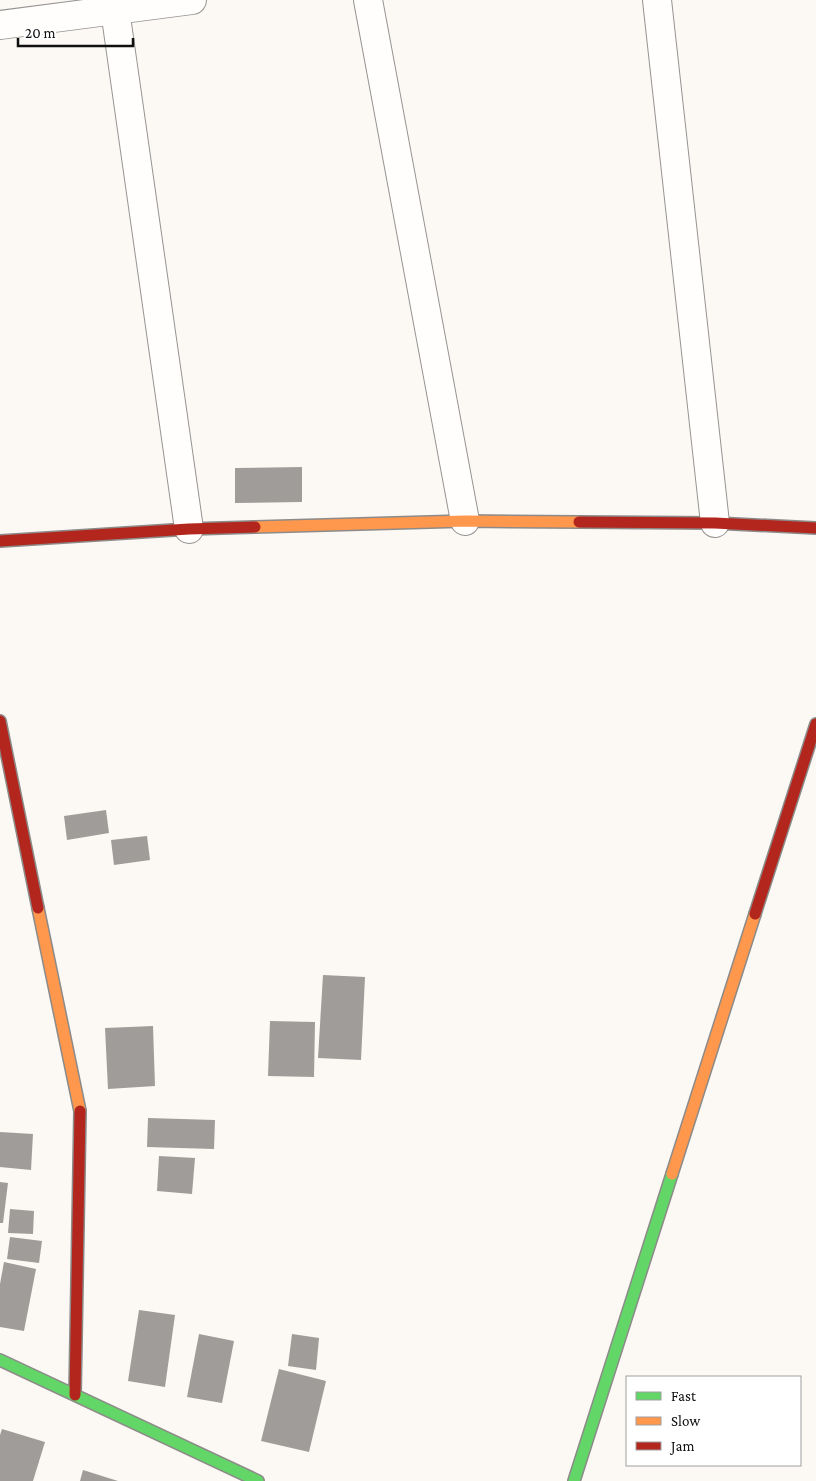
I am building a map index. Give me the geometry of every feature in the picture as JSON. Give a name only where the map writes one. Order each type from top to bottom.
[{"type":"street","points":[[0,24],[192,0]]},
{"type":"street","points":[[368,0],[464,521]]},
{"type":"street","points":[[657,0],[715,523]]},
{"type":"street","points":[[115,10],[189,529]]},
{"type":"street","points":[[0,542],[189,529],[464,521],[715,523],[816,528]]},
{"type":"street","points":[[0,721],[81,1115],[75,1395]]},
{"type":"street","points":[[574,1481],[816,724]]},
{"type":"street","points":[[0,1360],[258,1481]]},
{"type":"building","points":[[302,467],[302,502],[235,503],[235,468]]},
{"type":"building","points":[[106,810],[109,833],[67,840],[64,816]]},
{"type":"building","points":[[147,836],[150,860],[114,865],[111,840]]},
{"type":"building","points":[[323,975],[365,977],[361,1060],[318,1058]]},
{"type":"building","points":[[270,1021],[315,1022],[314,1077],[268,1076]]},
{"type":"building","points":[[153,1026],[155,1086],[108,1089],[105,1028]]},
{"type":"building","points":[[148,1118],[215,1120],[214,1149],[147,1147]]},
{"type":"building","points":[[0,1132],[33,1134],[31,1170],[0,1167]]},
{"type":"building","points":[[159,1156],[195,1158],[192,1194],[157,1191]]},
{"type":"building","points":[[0,1182],[8,1183],[3,1223],[0,1223]]},
{"type":"building","points":[[10,1209],[34,1211],[33,1234],[8,1233]]},
{"type":"building","points":[[10,1237],[42,1241],[39,1263],[7,1259]]},
{"type":"building","points":[[4,1262],[36,1269],[24,1331],[0,1327],[0,1284]]},
{"type":"building","points":[[139,1310],[175,1315],[165,1387],[128,1381]]},
{"type":"building","points":[[199,1334],[234,1341],[222,1403],[187,1397]]},
{"type":"building","points":[[292,1334],[319,1338],[316,1370],[288,1366]]},
{"type":"building","points":[[279,1369],[326,1381],[309,1452],[261,1441]]},
{"type":"building","points":[[2,1429],[45,1442],[33,1481],[0,1481],[0,1435]]},
{"type":"building","points":[[83,1470],[118,1481],[80,1481]]},
{"type":"traffic: fast","points":[[574,1481],[672,1174]]},
{"type":"traffic: fast","points":[[0,1360],[258,1481]]},
{"type":"traffic: slow","points":[[255,527],[465,521],[579,522]]},
{"type":"traffic: slow","points":[[38,908],[80,1111]]},
{"type":"traffic: slow","points":[[672,1174],[755,914]]},
{"type":"traffic: jam","points":[[579,522],[715,523],[816,528]]},
{"type":"traffic: jam","points":[[0,541],[189,529],[255,527]]},
{"type":"traffic: jam","points":[[0,721],[38,908]]},
{"type":"traffic: jam","points":[[755,914],[816,724]]},
{"type":"traffic: jam","points":[[75,1395],[80,1111]]}]
